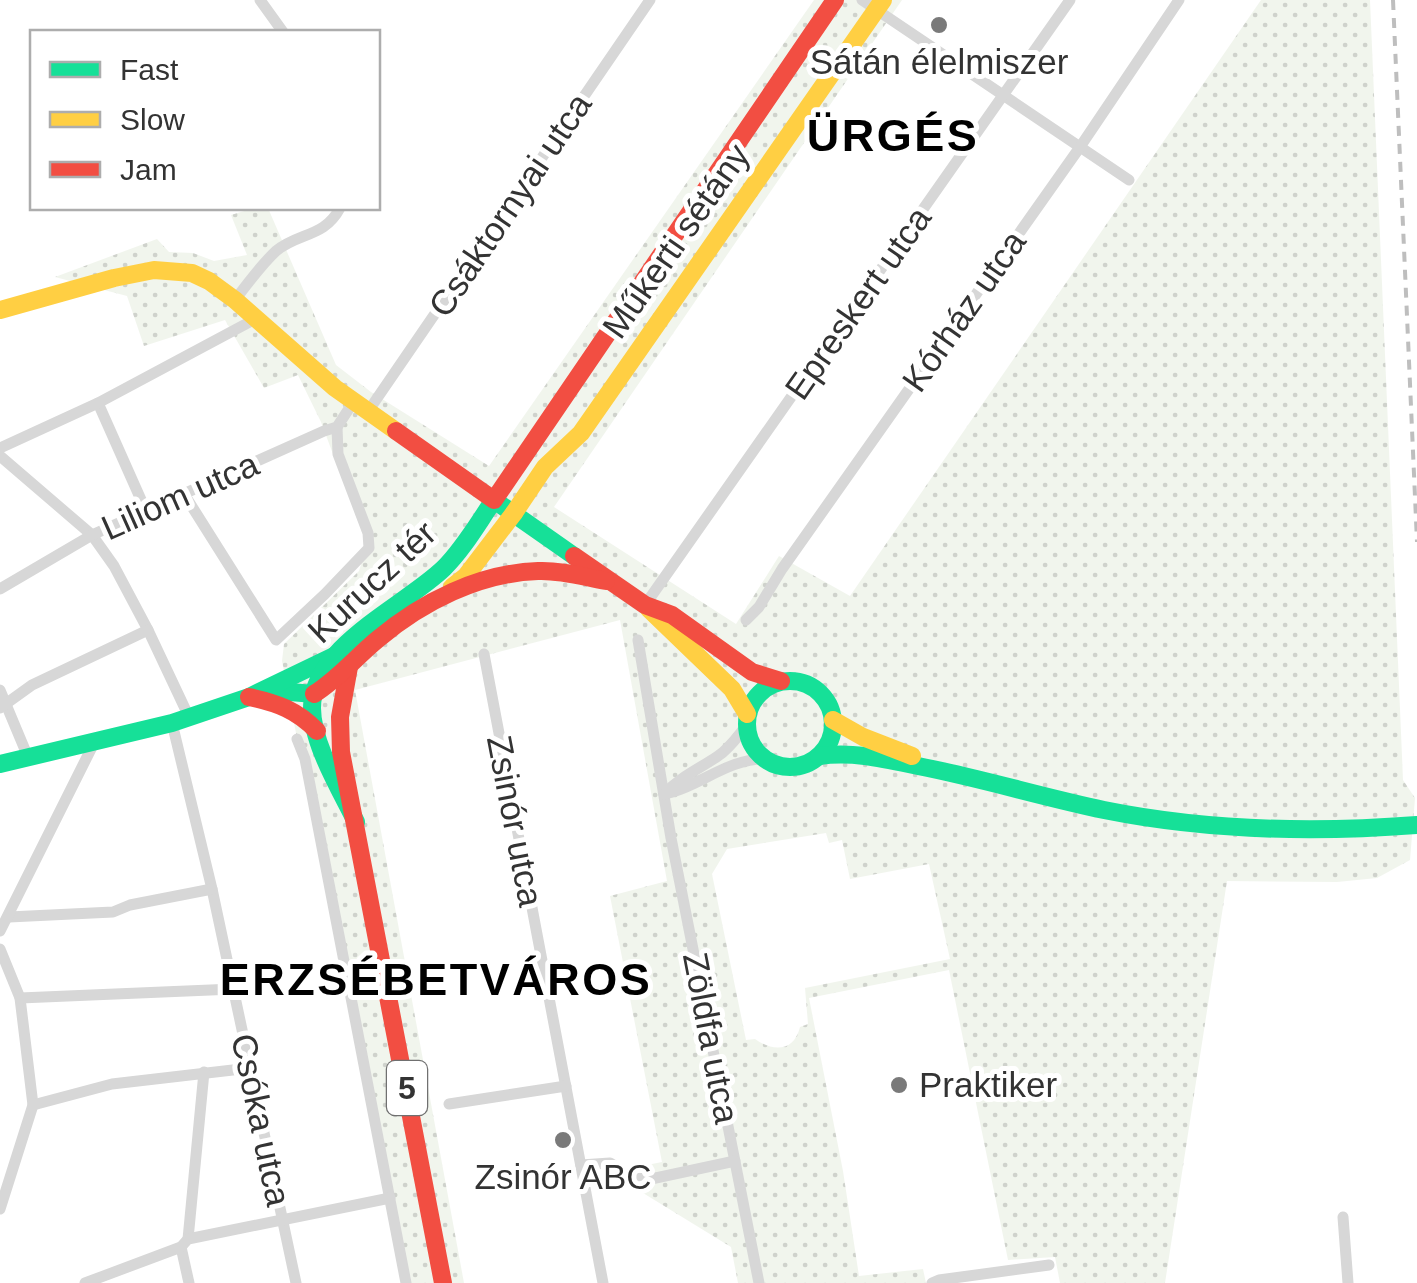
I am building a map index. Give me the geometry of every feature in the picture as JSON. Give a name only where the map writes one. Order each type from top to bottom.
[{"type":"main road","name":"Műkerti sétány","points":[[494,500],[834,0]]},
{"type":"main road","name":"Műkerti sétány","points":[[432,603],[466,576],[545,467],[582,434],[874,3]]},
{"type":"main road","points":[[0,310],[114,278],[166,270],[192,273],[235,300],[336,388],[612,582],[672,616],[752,672],[781,681],[800,681],[814,688],[826,699],[833,720],[830,740],[819,756]]},
{"type":"main road","name":"Kurucz tér","points":[[344,660],[446,565],[494,500]]},
{"type":"main road","points":[[432,603],[480,582],[528,572],[612,582]]},
{"type":"main road","name":"Kurucz tér","points":[[314,694],[324,671],[432,603]]},
{"type":"main road","points":[[645,604],[732,689],[747,720],[752,745],[764,759],[776,765],[792,767],[819,756],[845,753],[954,773],[1109,811],[1272,830],[1336,831],[1417,825]]},
{"type":"main road","points":[[0,764],[180,720],[249,698],[344,660]]},
{"type":"main road","name":"5","points":[[344,660],[342,752],[443,1283]]},
{"type":"main road","points":[[747,720],[759,692],[781,681]]},
{"type":"main road","points":[[249,698],[290,692],[314,694],[342,752]]},
{"type":"main road","name":"5","points":[[314,694],[317,731],[356,822]]},
{"type":"main road","points":[[249,698],[294,709],[317,731]]},
{"type":"main road","points":[[833,720],[864,737],[954,773]]},
{"type":"street","points":[[260,0],[282,30]]},
{"type":"street","name":"Csáktornyai utca","points":[[362,406],[650,0]]},
{"type":"street","name":"Epreskert utca","points":[[645,604],[1070,0]]},
{"type":"street","name":"Kórház utca","points":[[746,620],[759,607],[782,568],[1080,147],[1179,0]]},
{"type":"street","points":[[874,3],[1129,180]]},
{"type":"street","points":[[235,300],[277,251],[321,230],[339,210]]},
{"type":"street","points":[[0,448],[98,402],[256,318]]},
{"type":"street","points":[[98,402],[146,511]]},
{"type":"street","points":[[337,428],[362,406]]},
{"type":"street","name":"Liliom utca","points":[[0,588],[92,536],[337,428]]},
{"type":"street","name":"Kurucz tér","points":[[184,494],[276,640],[369,548],[368,533],[338,454],[337,428]]},
{"type":"street","name":"Csóka utca","points":[[0,456],[92,536],[114,566],[148,630],[180,720],[296,1283]]},
{"type":"street","points":[[3,705],[32,686],[148,630]]},
{"type":"street","name":"Zöldfa utca","points":[[638,640],[759,1283]]},
{"type":"street","name":"Zsinór utca","points":[[484,654],[603,1283]]},
{"type":"street","points":[[0,690],[3,705],[28,757]]},
{"type":"street","points":[[664,794],[675,781],[731,746],[747,720]]},
{"type":"street","points":[[297,739],[305,759],[406,1283]]},
{"type":"street","points":[[0,931],[94,744]]},
{"type":"street","points":[[664,794],[748,759],[764,759]]},
{"type":"street","points":[[9,917],[113,912],[130,905],[212,890]]},
{"type":"street","points":[[0,950],[20,998],[33,1106],[0,1210]]},
{"type":"street","points":[[20,998],[234,989]]},
{"type":"street","points":[[33,1106],[112,1084],[250,1068]]},
{"type":"street","points":[[190,1283],[184,1243],[204,1072]]},
{"type":"street","points":[[449,1104],[566,1086]]},
{"type":"street","points":[[581,1165],[610,1163],[635,1178],[651,1179],[735,1160]]},
{"type":"street","points":[[84,1283],[184,1243],[390,1198]]},
{"type":"street","points":[[1343,1217],[1348,1283]]},
{"type":"street","points":[[932,1283],[990,1278],[1049,1265]]},
{"type":"shaded area","points":[[814,0],[902,0],[554,507],[736,624],[779,556],[850,596],[1261,0],[1370,0],[1403,780],[1415,798],[1410,860],[1377,878],[1337,882],[1227,881],[1165,1283],[1060,1283],[1055,1257],[1008,1260],[949,970],[809,998],[859,1276],[923,1269],[926,1283],[738,1283],[731,1247],[630,1185],[632,1168],[662,1162],[610,896],[667,881],[620,620],[355,690],[464,1283],[403,1283],[282,661],[284,644],[359,571],[367,545],[321,422],[298,375],[264,388],[225,320],[144,346],[127,296],[55,277],[157,239],[169,252],[193,253],[214,261],[247,255],[231,215],[269,210],[336,365],[371,392],[489,466]],"holes":[[[826,833],[829,843],[842,840],[850,879],[929,864],[950,959],[805,988],[808,1024],[800,1027],[793,1041],[776,1048],[755,1039],[746,1040],[712,874],[727,849]]]},
{"type":"railway","points":[[1393,0],[1417,542]]},
{"type":"traffic: fast","points":[[356,822],[328,767],[313,722],[316,686],[327,665],[363,629],[444,568],[494,500],[574,556]]},
{"type":"traffic: fast","points":[[0,764],[172,723],[249,697],[338,654]]},
{"type":"traffic: fast","points":[[782,681],[798,681],[821,693],[830,707],[833,724],[830,741],[821,755],[798,767],[782,767],[766,760],[754,748],[747,732],[747,716],[754,700],[766,688],[782,681]]},
{"type":"traffic: fast","points":[[264,695],[314,694]]},
{"type":"traffic: fast","points":[[819,756],[881,758],[1104,810],[1182,822],[1299,829],[1417,825]]},
{"type":"traffic: slow","points":[[514,513],[545,467],[581,433],[883,0]]},
{"type":"traffic: slow","points":[[0,310],[154,270],[192,273],[235,300],[335,388],[396,431]]},
{"type":"traffic: slow","points":[[452,587],[466,576],[514,513]]},
{"type":"traffic: slow","points":[[649,609],[732,689],[747,714]]},
{"type":"traffic: slow","points":[[833,720],[863,737],[912,756]]},
{"type":"traffic: jam","points":[[396,431],[494,500],[835,0]]},
{"type":"traffic: jam","points":[[574,556],[645,605],[672,615],[752,672],[781,681]]},
{"type":"traffic: jam","points":[[314,694],[395,626],[452,592],[494,577],[538,571],[606,581]]},
{"type":"traffic: jam","points":[[349,667],[340,717],[341,752],[443,1283]]},
{"type":"traffic: jam","points":[[249,697],[286,708],[317,731]]},
{"type":"place","name":"Sátán élelmiszer","points":[[939,25]]},
{"type":"place","name":"Praktiker","points":[[899,1085]]},
{"type":"place","name":"Zsinór ABC","points":[[563,1140]]},
{"type":"district","name":"ÜRGÉS","points":[[893,135]]},
{"type":"district","name":"ERZSÉBETVÁROS","points":[[436,979]]}]
